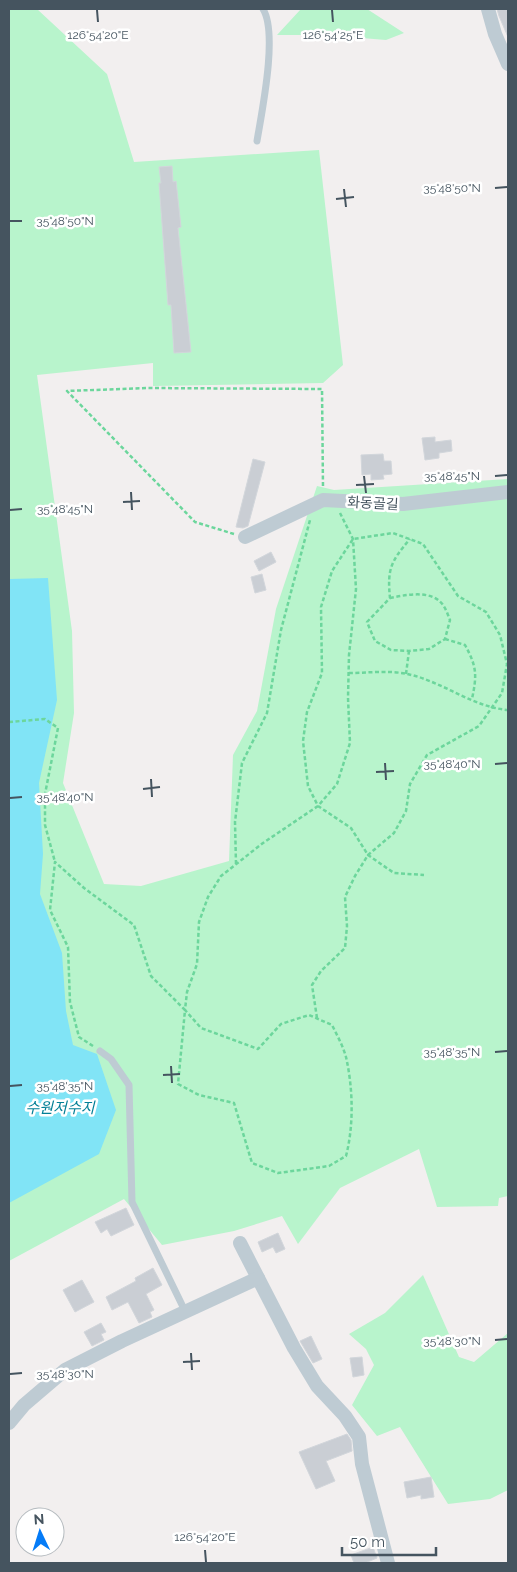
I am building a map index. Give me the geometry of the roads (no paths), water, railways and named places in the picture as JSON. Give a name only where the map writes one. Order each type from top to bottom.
[{"type":"street","points":[[488,9],[495,34],[508,64]]},
{"type":"street","name":"화동골길","points":[[245,537],[324,502],[403,504],[508,492]]},
{"type":"street","points":[[240,1243],[294,1348],[317,1386],[345,1416],[359,1437],[362,1464],[388,1563]]},
{"type":"street","points":[[9,1423],[24,1406],[65,1370],[185,1311],[258,1278]]},
{"type":"lane","points":[[257,141],[268,66],[268,18],[263,9]]},
{"type":"lane","points":[[100,1051],[111,1059],[129,1084],[132,1202],[185,1311]]},
{"type":"water","name":"수원저수지","points":[[48,578],[57,700],[39,783],[43,854],[40,894],[62,953],[66,1011],[73,1045],[97,1054],[116,1110],[99,1154],[9,1203],[9,579]]}]
